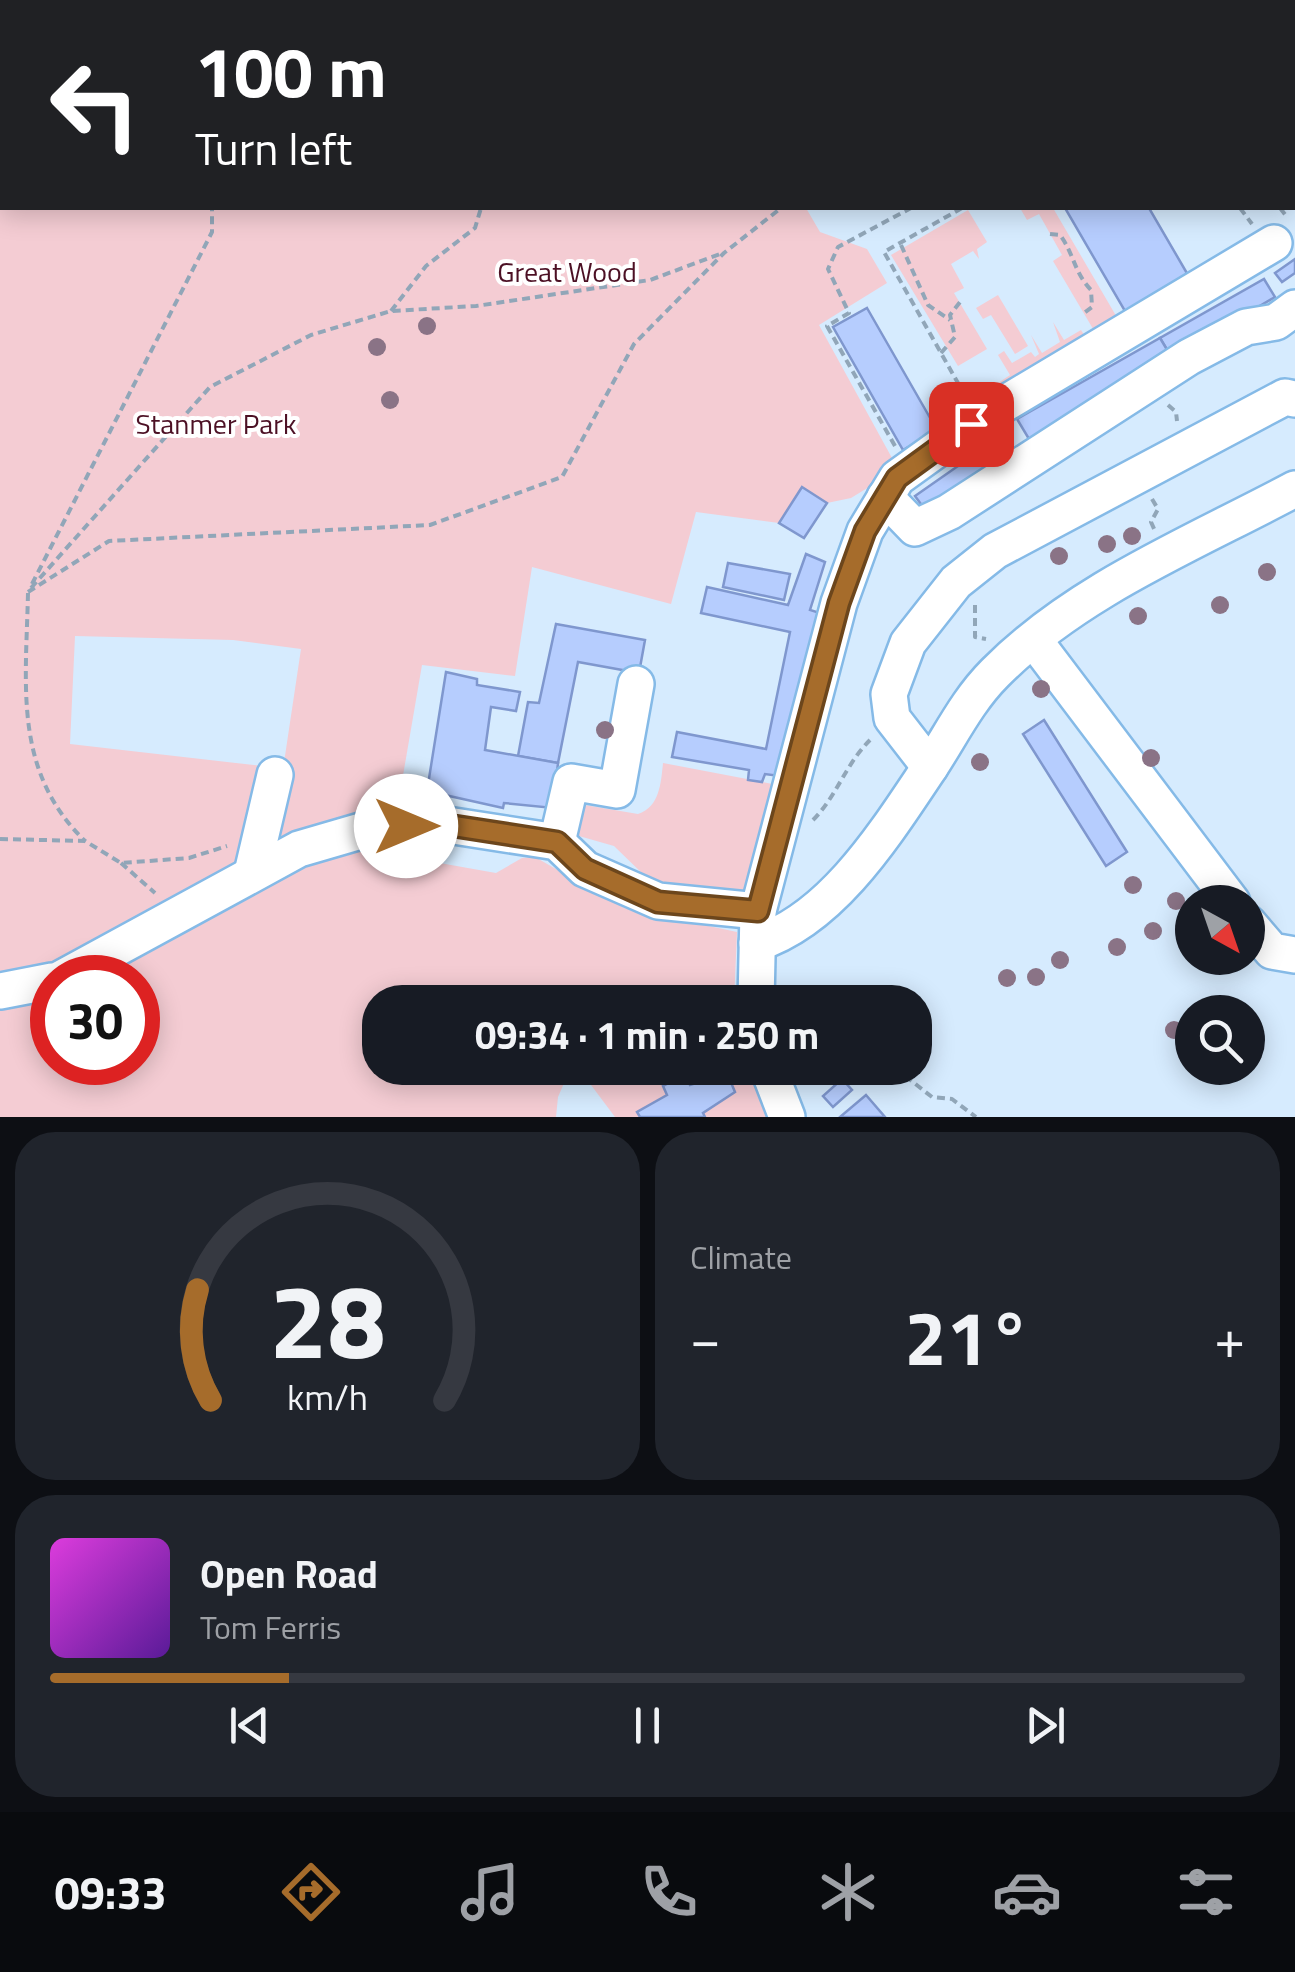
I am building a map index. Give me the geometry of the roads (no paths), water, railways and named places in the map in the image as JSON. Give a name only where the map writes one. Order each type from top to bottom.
[{"type":"street","points":[[756,985],[758,927],[842,592],[865,531],[885,498],[913,463],[1280,230]]},
{"type":"street","points":[[885,498],[915,528],[949,512],[1146,385],[1246,327],[1276,322],[1295,308]]},
{"type":"street","points":[[930,767],[892,718],[889,694],[908,643],[956,582],[996,551],[1138,473],[1284,397],[1295,399]]},
{"type":"street","points":[[104,955],[179,914],[256,857],[371,828],[441,824],[557,842],[585,869],[658,902],[758,927],[778,936],[809,916],[862,859],[930,767],[968,704],[1034,640],[1130,575],[1295,489]]},
{"type":"street","points":[[1034,640],[1219,885]]},
{"type":"street","points":[[557,842],[571,782],[617,790],[636,684]]},
{"type":"street","points":[[256,857],[274,775]]},
{"type":"street","points":[[1265,943],[1272,951],[1295,955]]},
{"type":"street","points":[[0,991],[30,987]]},
{"type":"street","points":[[775,1085],[787,1117]]},
{"type":"park label","name":"Great Wood","points":[[567,272]]},
{"type":"park label","name":"Stanmer Park","points":[[216,424]]}]
